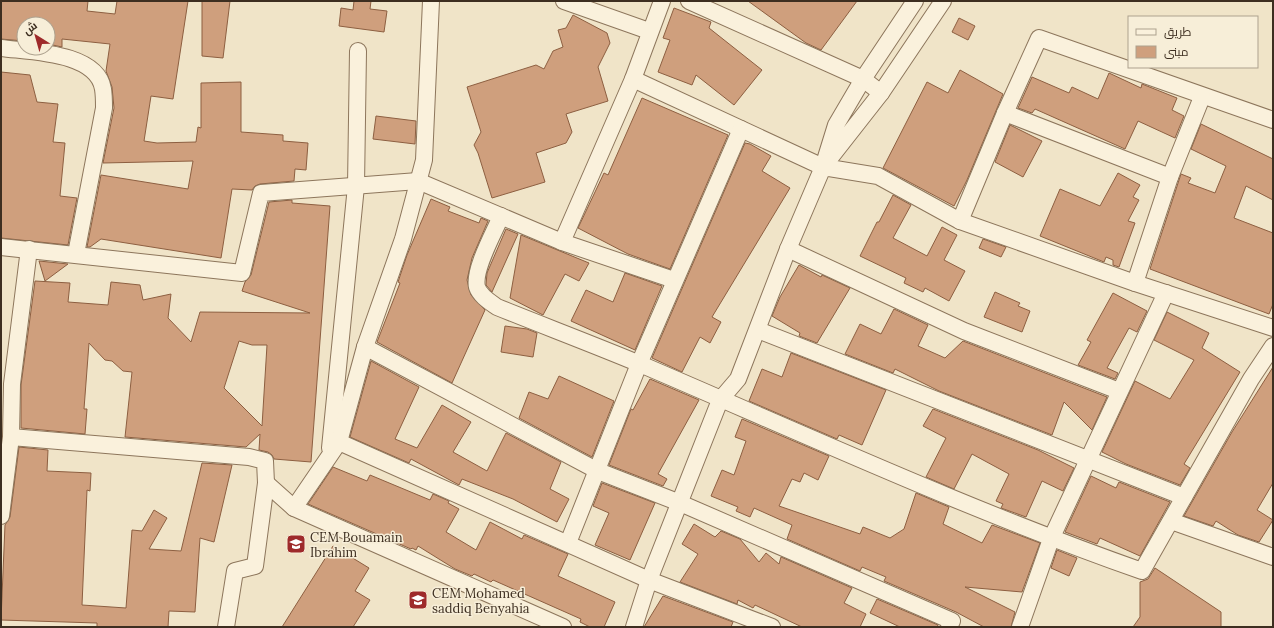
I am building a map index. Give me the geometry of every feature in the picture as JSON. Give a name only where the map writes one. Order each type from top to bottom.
[{"type":"street","points":[[294,508],[339,442],[365,347],[403,239],[424,160],[431,1]]},
{"type":"street","points":[[564,1],[584,4],[650,31]]},
{"type":"street","points":[[562,242],[633,78],[662,1]]},
{"type":"street","points":[[689,1],[863,79],[881,93]]},
{"type":"street","points":[[634,627],[649,580],[720,400],[738,379],[788,249],[823,167],[836,125],[863,79],[915,1]]},
{"type":"street","points":[[823,167],[881,93],[943,1]]},
{"type":"street","points":[[960,221],[1039,38],[1202,97],[1273,120]]},
{"type":"street","points":[[1,48],[70,58],[87,65],[95,73],[103,88],[104,108],[76,254]]},
{"type":"street","points":[[329,457],[356,186],[358,51]]},
{"type":"street","points":[[633,78],[823,167],[878,176],[960,221],[1135,283],[1273,328]]},
{"type":"street","points":[[1135,283],[1170,177],[1202,97]]},
{"type":"street","points":[[1006,112],[1170,177]]},
{"type":"street","points":[[568,543],[674,280],[741,129]]},
{"type":"street","points":[[1,247],[242,273],[261,193],[418,181],[562,242],[674,280]]},
{"type":"street","points":[[501,216],[478,269],[477,287],[483,297],[497,307],[639,364],[720,400],[1051,539],[1142,572],[1251,379],[1273,346]]},
{"type":"street","points":[[1,516],[11,438],[7,384],[29,249]]},
{"type":"street","points":[[788,249],[964,331],[1119,391]]},
{"type":"street","points":[[1020,627],[1051,539],[1087,459],[1166,293]]},
{"type":"street","points":[[758,330],[1184,497]]},
{"type":"street","points":[[365,347],[598,471],[680,503],[952,621],[949,627]]},
{"type":"street","points":[[11,438],[248,457],[265,461],[266,483],[255,566],[235,571],[226,627]]},
{"type":"street","points":[[339,442],[649,580],[772,627]]},
{"type":"street","points":[[266,483],[294,508],[562,627]]},
{"type":"street","points":[[1171,521],[1273,557]]},
{"type":"building","points":[[1,1],[88,1],[87,11],[115,14],[117,1],[188,1],[173,99],[151,96],[144,141],[157,143],[196,142],[198,127],[201,128],[201,83],[241,82],[241,132],[283,135],[283,141],[308,143],[306,170],[295,169],[294,181],[260,184],[255,186],[252,190],[232,189],[221,258],[101,239],[90,247],[87,247],[101,175],[188,189],[193,161],[103,163],[114,108],[112,87],[106,71],[110,44],[62,39],[62,47],[56,46],[56,16],[16,16],[16,40],[1,39]]},
{"type":"building","points":[[202,1],[230,1],[223,58],[202,56]]},
{"type":"building","points":[[354,1],[371,1],[370,9],[387,11],[384,32],[339,26],[341,8],[353,10]]},
{"type":"building","points":[[748,1],[857,1],[821,50],[806,43]]},
{"type":"building","points":[[674,8],[711,22],[709,28],[762,70],[734,105],[696,75],[692,85],[658,72],[670,40],[663,38]]},
{"type":"building","points":[[573,15],[607,33],[610,43],[598,67],[608,101],[566,114],[572,132],[566,143],[536,153],[545,182],[492,198],[478,153],[474,145],[481,132],[467,87],[536,65],[544,69],[553,51],[563,47],[558,30],[566,28]]},
{"type":"building","points":[[959,18],[975,26],[968,40],[952,32]]},
{"type":"building","points":[[960,70],[1003,94],[967,180],[954,206],[883,168],[927,82],[948,93]]},
{"type":"building","points":[[1,72],[30,75],[37,102],[58,104],[53,142],[65,143],[60,196],[77,198],[68,245],[1,238]]},
{"type":"building","points":[[1109,73],[1141,88],[1142,84],[1177,98],[1172,110],[1184,116],[1175,138],[1138,121],[1125,149],[1035,109],[1032,113],[1018,108],[1032,77],[1069,93],[1072,87],[1098,99]]},
{"type":"building","points":[[642,98],[728,135],[670,269],[628,254],[578,228],[604,173],[608,175]]},
{"type":"building","points":[[376,116],[416,121],[415,144],[373,139]]},
{"type":"building","points":[[1201,124],[1273,159],[1273,200],[1246,186],[1234,218],[1273,233],[1273,304],[1269,314],[1150,269],[1181,174],[1191,178],[1188,183],[1215,193],[1226,166],[1191,149]]},
{"type":"building","points":[[1010,125],[1042,141],[1023,177],[995,162]]},
{"type":"building","points":[[745,143],[750,144],[771,156],[762,171],[790,188],[712,317],[721,322],[710,343],[700,337],[682,372],[652,358]]},
{"type":"building","points":[[1118,173],[1140,185],[1133,197],[1139,200],[1128,221],[1135,223],[1119,267],[1113,265],[1113,260],[1106,257],[1104,262],[1040,236],[1060,189],[1100,206]]},
{"type":"building","points":[[893,195],[911,205],[893,238],[927,256],[942,227],[957,235],[944,260],[965,271],[949,301],[925,288],[923,292],[904,283],[906,278],[860,256],[877,222],[879,222]]},
{"type":"building","points":[[431,199],[450,207],[448,211],[479,223],[481,218],[488,221],[472,258],[467,280],[471,295],[485,310],[452,383],[377,342],[400,283],[398,282],[407,255]]},
{"type":"building","points":[[292,200],[292,203],[330,206],[311,462],[274,459],[268,452],[259,450],[260,434],[246,447],[125,437],[132,372],[123,371],[112,361],[105,360],[89,343],[84,409],[87,409],[85,434],[21,428],[21,385],[35,281],[70,283],[68,302],[108,305],[111,282],[140,285],[143,300],[171,294],[168,318],[191,342],[200,312],[310,313],[242,291],[245,282],[251,275],[269,202]],"holes":[[[239,341],[252,345],[267,345],[262,426],[224,388]]]},
{"type":"building","points":[[506,229],[518,234],[492,292],[486,285],[487,273]]},
{"type":"building","points":[[521,235],[589,263],[579,281],[565,274],[543,315],[510,298]]},
{"type":"building","points":[[983,239],[1006,247],[1001,257],[979,248]]},
{"type":"building","points":[[39,261],[68,264],[45,281]]},
{"type":"building","points":[[799,265],[821,277],[822,275],[850,288],[817,343],[799,336],[800,333],[772,316],[780,297]]},
{"type":"building","points":[[625,273],[662,286],[635,350],[571,321],[586,290],[613,302]]},
{"type":"building","points":[[995,292],[1020,303],[1018,306],[1030,311],[1022,332],[984,317]]},
{"type":"building","points":[[1113,293],[1147,311],[1137,332],[1129,328],[1107,368],[1118,373],[1115,379],[1078,365],[1091,342],[1087,340]]},
{"type":"building","points":[[894,309],[928,325],[918,346],[945,358],[963,341],[1107,397],[1092,430],[1064,402],[1052,435],[939,391],[895,369],[893,373],[845,354],[860,324],[881,334]]},
{"type":"building","points":[[1167,312],[1209,333],[1202,348],[1240,372],[1184,464],[1190,468],[1180,485],[1126,464],[1102,452],[1135,381],[1170,399],[1194,360],[1154,340]]},
{"type":"building","points":[[505,326],[527,329],[537,333],[533,357],[501,352]]},
{"type":"building","points":[[791,353],[886,390],[862,445],[839,435],[837,439],[749,401],[762,369],[782,377]]},
{"type":"building","points":[[371,361],[419,387],[395,439],[417,448],[442,405],[471,422],[453,452],[487,471],[506,433],[561,462],[550,489],[569,499],[557,522],[513,499],[462,479],[459,485],[411,459],[409,463],[350,437]]},
{"type":"building","points":[[1273,367],[1273,483],[1257,510],[1273,520],[1259,542],[1238,535],[1216,521],[1213,526],[1184,516],[1232,432]]},
{"type":"building","points":[[559,376],[614,401],[592,457],[519,418],[529,392],[548,399]]},
{"type":"building","points":[[650,379],[699,400],[658,474],[667,479],[663,486],[609,465],[631,409],[633,410]]},
{"type":"building","points":[[933,409],[1038,450],[1074,468],[1063,491],[1042,481],[1026,517],[1001,508],[1003,504],[996,501],[1009,474],[972,454],[954,489],[926,477],[946,438],[923,426]]},
{"type":"building","points":[[742,419],[829,456],[818,480],[804,473],[800,482],[792,479],[779,506],[860,534],[863,527],[890,538],[904,529],[916,493],[949,507],[943,524],[982,543],[992,525],[1040,543],[1022,592],[965,587],[1015,612],[1011,627],[984,627],[956,612],[884,581],[886,577],[862,567],[860,571],[787,539],[792,525],[754,508],[750,517],[736,511],[738,507],[711,496],[722,470],[734,475],[746,441],[735,437]]},
{"type":"building","points":[[19,447],[48,450],[47,471],[91,473],[90,491],[87,490],[82,605],[126,608],[132,530],[142,531],[154,510],[167,518],[149,549],[181,551],[202,463],[232,465],[214,542],[200,538],[195,612],[169,611],[168,627],[97,627],[97,623],[1,620],[5,525],[10,517]]},
{"type":"building","points":[[333,467],[367,481],[370,475],[430,500],[433,494],[449,501],[448,503],[459,509],[446,532],[476,550],[490,522],[522,539],[524,535],[568,554],[558,576],[615,602],[604,627],[590,627],[580,622],[581,619],[493,580],[491,582],[474,574],[472,576],[455,569],[418,546],[416,550],[411,549],[308,504]]},
{"type":"building","points":[[1091,476],[1116,488],[1119,482],[1170,502],[1140,556],[1100,538],[1097,544],[1065,532]]},
{"type":"building","points":[[602,483],[655,503],[630,560],[595,545],[609,513],[593,506]]},
{"type":"building","points":[[694,524],[715,537],[721,531],[740,539],[759,562],[766,553],[779,564],[781,557],[852,588],[844,603],[866,614],[860,627],[802,627],[755,605],[753,608],[738,600],[737,604],[680,582],[698,554],[682,544]]},
{"type":"building","points":[[333,546],[369,568],[355,591],[370,600],[353,627],[282,627]]},
{"type":"building","points":[[1057,550],[1077,558],[1069,576],[1051,568]]},
{"type":"building","points":[[1155,568],[1221,612],[1221,627],[1133,627],[1140,617],[1140,582],[1148,579]]},
{"type":"building","points":[[663,596],[733,622],[731,627],[644,627]]},
{"type":"building","points":[[877,599],[938,625],[937,627],[900,627],[870,613]]},
{"type":"place","name":"CEM Bouamain Ibrahim","points":[[296,544]]},
{"type":"place","name":"CEM Mohamed saddiq Benyahia","points":[[418,600]]}]
